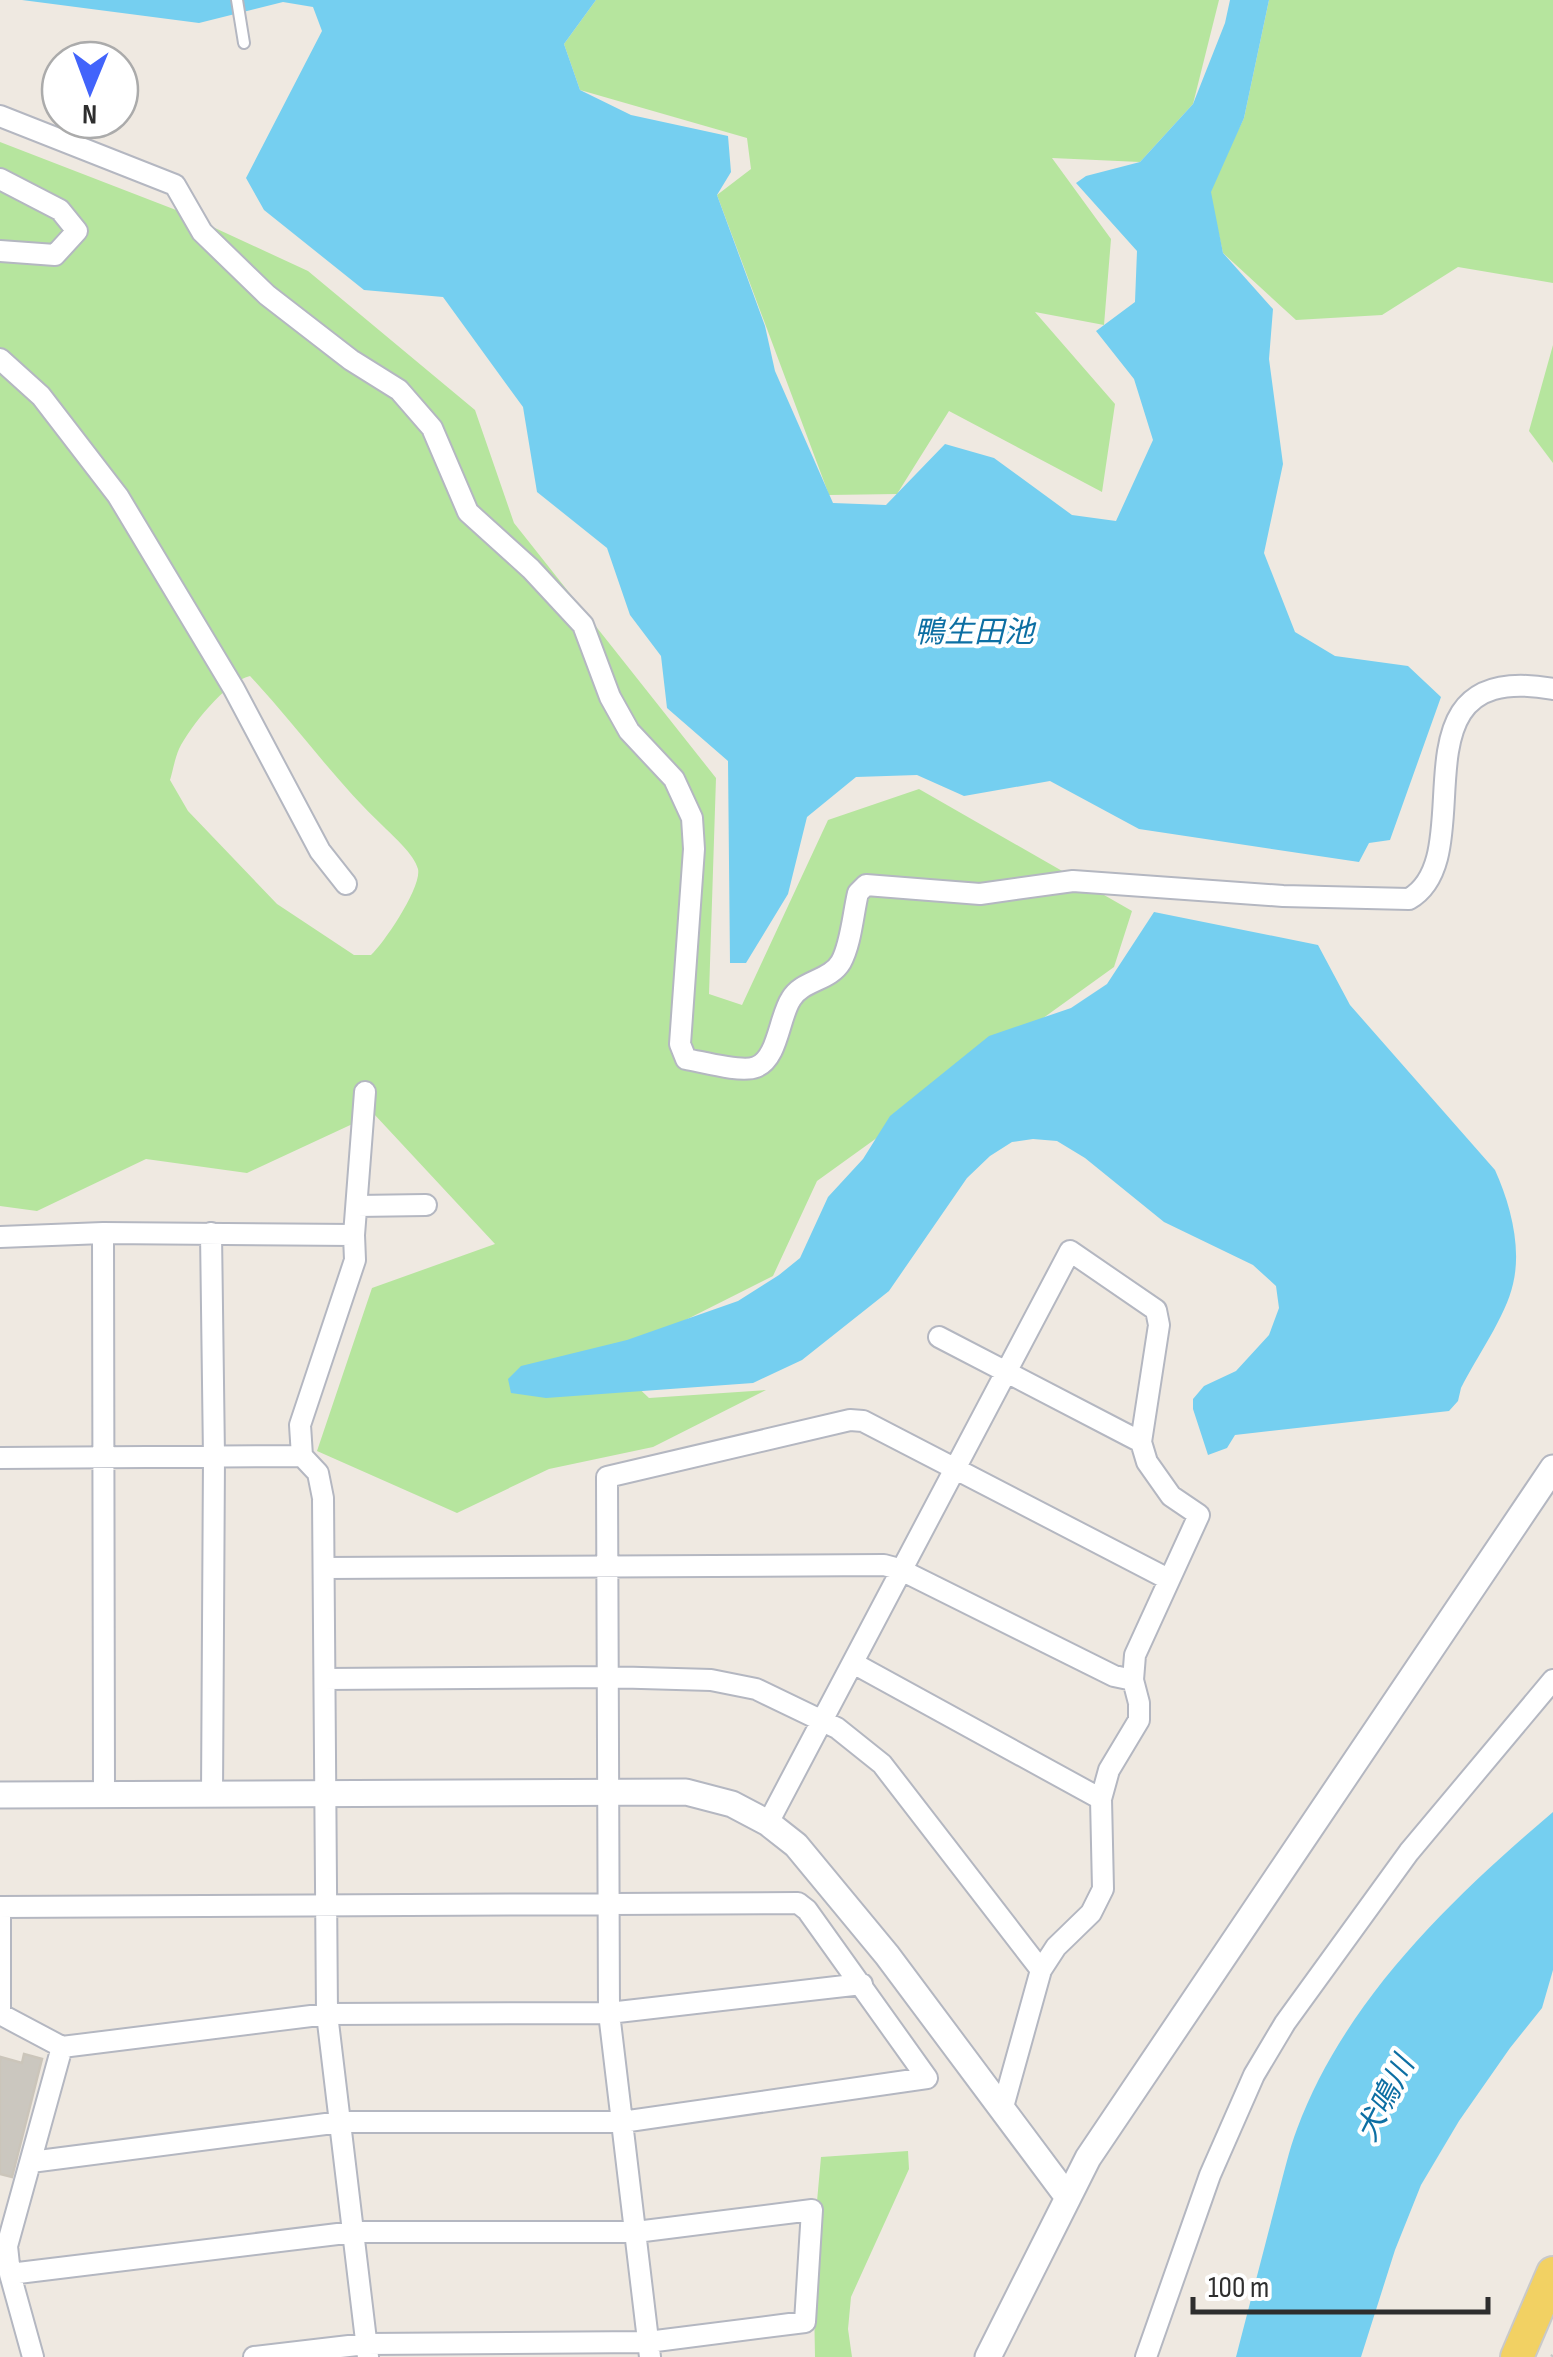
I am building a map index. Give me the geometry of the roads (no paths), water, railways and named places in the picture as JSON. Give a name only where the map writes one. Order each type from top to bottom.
[{"type":"main road","points":[[1517,2357],[1553,2274]]},
{"type":"street","points":[[0,116],[175,185],[202,232],[267,296],[351,360],[399,390],[432,428],[468,512],[531,569],[583,625],[610,697],[629,731],[674,779],[692,818],[694,848],[680,1044],[686,1059],[748,1069],[760,1066],[768,1057],[789,1001],[798,990],[833,972],[842,961],[858,893],[866,885],[980,894],[1073,881],[1283,896],[1409,899],[1425,890],[1437,869],[1445,770],[1451,739],[1464,710],[1483,692],[1510,686],[1553,689]]},
{"type":"street","points":[[0,179],[60,210],[77,230],[55,255],[0,251]]},
{"type":"street","points":[[0,359],[40,396],[118,496],[234,689],[320,851],[346,884]]},
{"type":"street","points":[[365,1092],[355,1260],[300,1425],[302,1456],[318,1473],[326,1568],[327,2014],[367,2350]]},
{"type":"street","points":[[357,1206],[426,1205]]},
{"type":"street","points":[[0,1237],[103,1233],[354,1235]]},
{"type":"street","points":[[103,1233],[104,1795]]},
{"type":"street","points":[[211,1234],[212,1794]]},
{"type":"street","points":[[768,1823],[1070,1251],[1156,1310],[1159,1324],[1141,1442],[1147,1462],[1171,1496],[1198,1516],[1135,1655],[1133,1680],[1139,1720],[1109,1770],[1101,1799],[1103,1889],[1091,1913],[1056,1947],[1041,1970],[1003,2107]]},
{"type":"street","points":[[939,1338],[1141,1442]]},
{"type":"street","points":[[649,2350],[608,2012],[607,1476],[863,1420],[1168,1579]]},
{"type":"street","points":[[0,1458],[302,1456]]},
{"type":"street","points":[[988,2357],[1088,2158],[1553,1468]]},
{"type":"street","points":[[326,1568],[884,1565],[1114,1676],[1133,1680]]},
{"type":"street","points":[[853,1663],[1101,1799]]},
{"type":"street","points":[[325,1679],[607,1677],[726,1683],[756,1689],[824,1721],[882,1764],[1041,1970]]},
{"type":"street","points":[[1146,2357],[1210,2175],[1254,2074],[1284,2024],[1409,1852],[1553,1680]]},
{"type":"street","points":[[0,1796],[606,1791],[686,1792],[732,1804],[768,1823],[796,1846],[887,1955],[1067,2196]]},
{"type":"street","points":[[31,2162],[341,2122],[622,2122],[928,2078],[862,1984],[808,1910],[798,1903],[0,1911],[0,2014],[62,2047],[327,2014],[608,2012],[862,1984]]},
{"type":"street","points":[[33,2357],[10,2274],[8,2246],[62,2047]]},
{"type":"street","points":[[10,2274],[354,2232],[636,2232],[812,2210],[805,2322],[649,2350],[367,2350],[254,2357]]},
{"type":"lane","points":[[237,0],[244,43]]},
{"type":"water","name":"鴨生田池","points":[[22,0],[596,0],[564,44],[580,90],[631,115],[728,136],[731,172],[717,195],[765,326],[775,371],[833,503],[886,505],[945,444],[994,458],[1072,515],[1116,521],[1153,440],[1134,379],[1096,331],[1135,302],[1137,251],[1076,183],[1086,176],[1140,162],[1193,104],[1230,0],[1269,0],[1244,118],[1211,192],[1223,253],[1273,309],[1269,359],[1283,464],[1264,553],[1295,632],[1335,656],[1408,666],[1441,697],[1390,840],[1369,843],[1359,862],[1139,829],[1050,781],[964,796],[917,775],[856,777],[807,817],[788,894],[746,963],[730,963],[728,761],[667,708],[661,656],[630,615],[607,548],[537,492],[523,407],[443,297],[364,290],[264,210],[246,178],[322,31],[313,7],[283,2],[199,23]]},
{"type":"water","points":[[1154,912],[1318,945],[1350,1005],[1495,1170],[1513,1226],[1513,1284],[1458,1401],[1449,1411],[1235,1435],[1227,1448],[1208,1455],[1193,1399],[1204,1386],[1236,1371],[1269,1335],[1279,1308],[1276,1286],[1253,1265],[1164,1222],[1085,1158],[1057,1141],[1033,1139],[1012,1142],[967,1178],[889,1291],[802,1360],[753,1383],[546,1398],[511,1393],[508,1379],[521,1366],[627,1340],[738,1301],[779,1275],[800,1258],[828,1197],[863,1159],[890,1116],[989,1036],[1071,1008],[1107,984]]},
{"type":"water","name":"犬鳴川","points":[[1553,1812],[1553,1970],[1542,2008],[1459,2121],[1421,2185],[1395,2250],[1361,2357],[1236,2357],[1294,2137],[1343,2037],[1372,1995],[1440,1917]]}]
